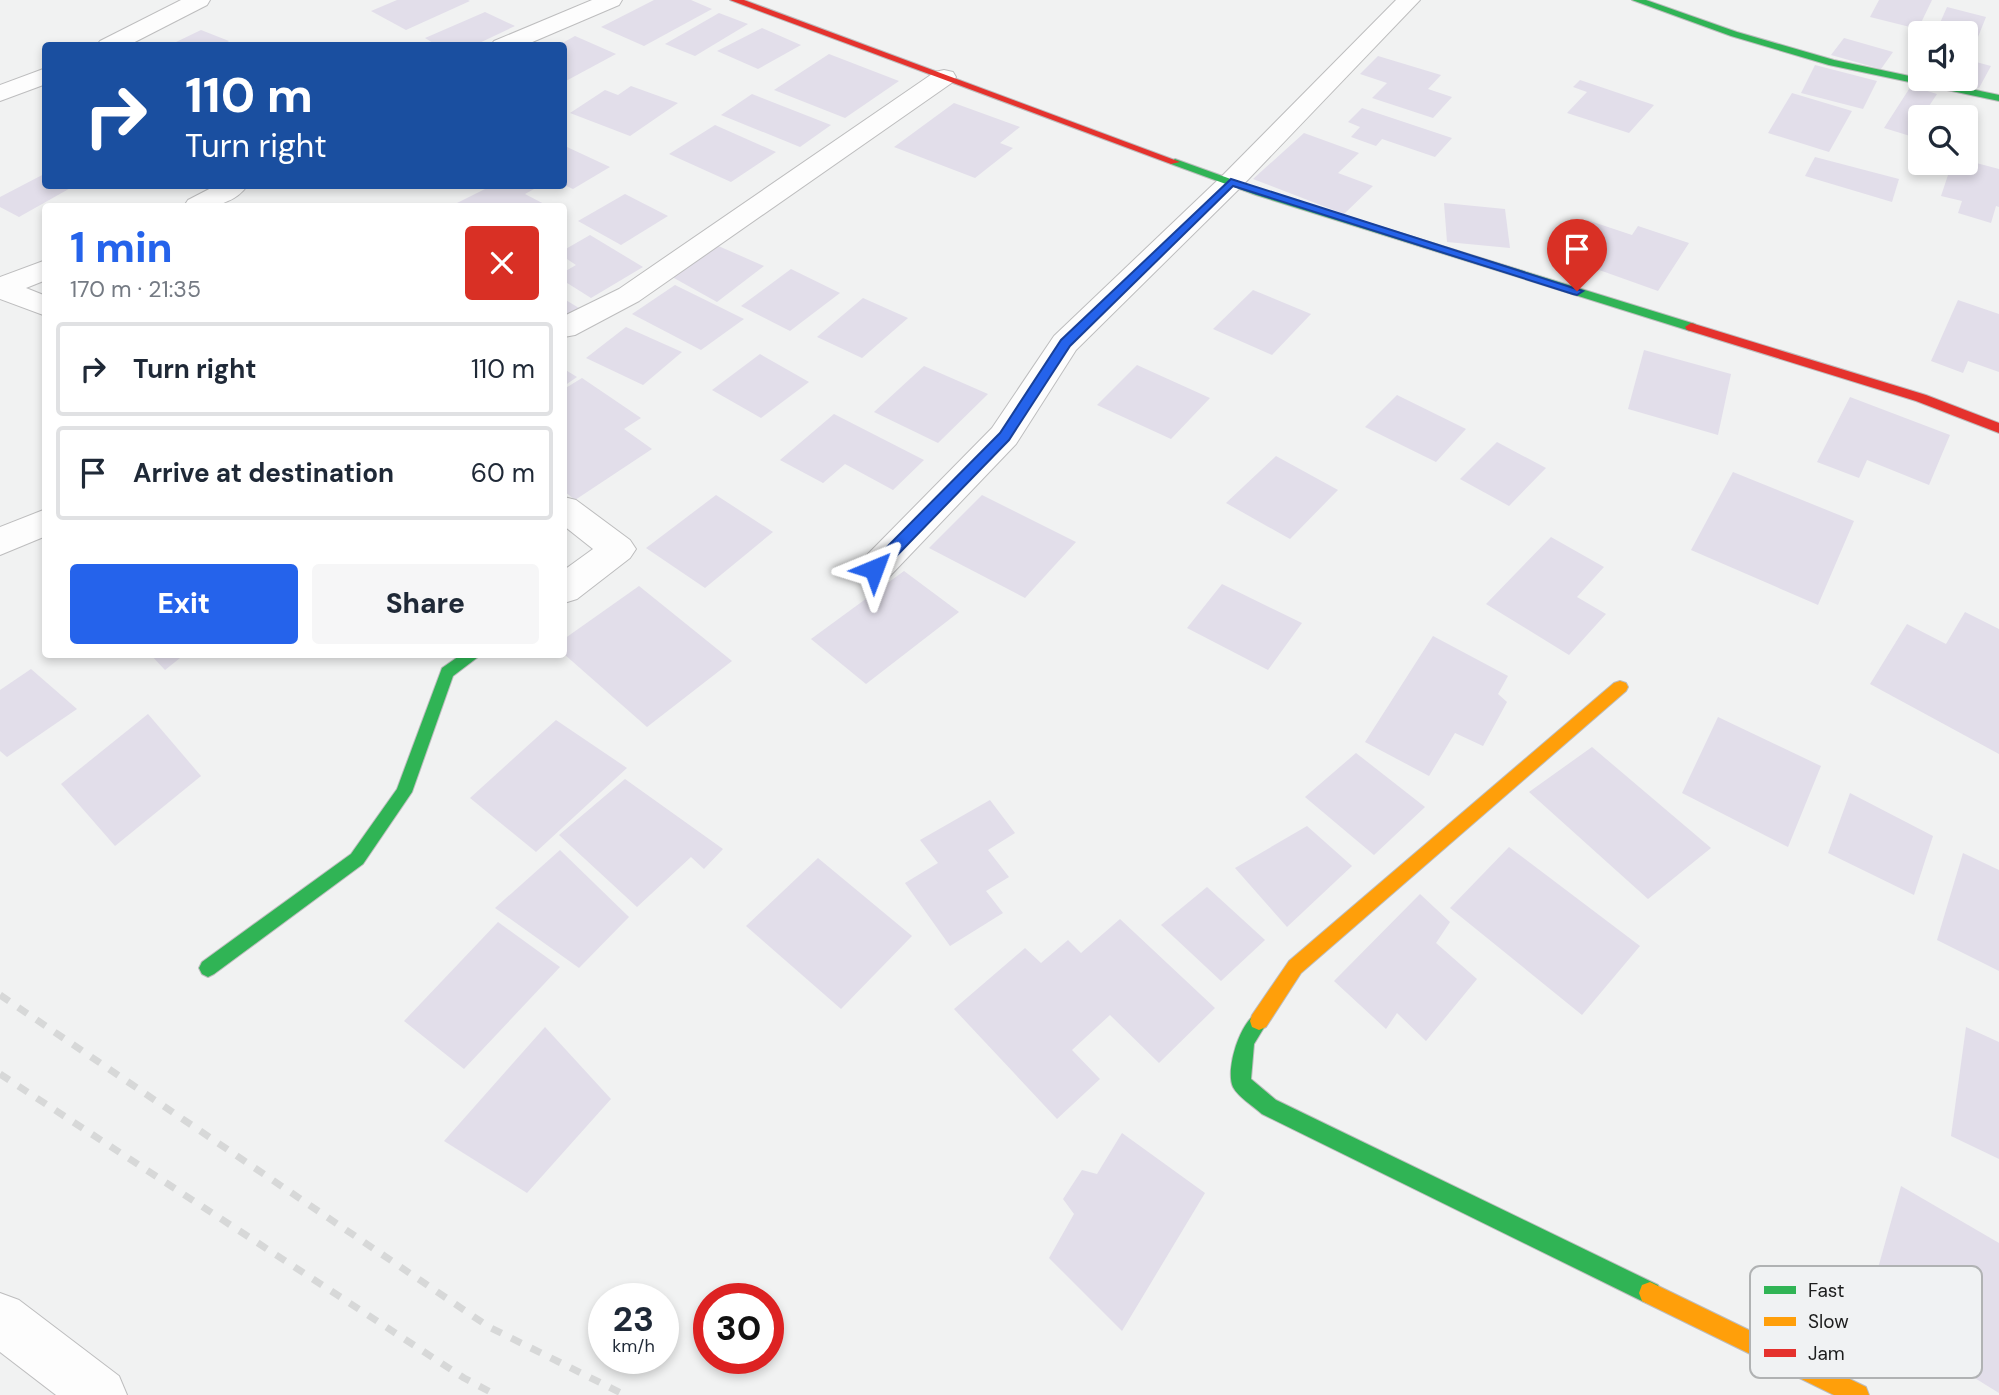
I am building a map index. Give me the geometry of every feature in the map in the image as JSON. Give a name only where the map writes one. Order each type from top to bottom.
[{"type":"street","points":[[116,42],[199,0]]},
{"type":"street","points":[[511,42],[611,0]]},
{"type":"street","points":[[737,0],[1231,182],[1921,398],[1999,428]]},
{"type":"street","points":[[874,569],[1004,436],[1065,343],[1231,182],[1409,0]]},
{"type":"street","points":[[1637,0],[1762,44],[1900,79],[1999,98]]},
{"type":"street","points":[[0,94],[42,77]]},
{"type":"street","points":[[567,326],[629,295],[944,77]]},
{"type":"street","points":[[203,203],[229,189]]},
{"type":"street","points":[[0,288],[42,271]]},
{"type":"street","points":[[0,288],[42,305]]},
{"type":"street","points":[[567,511],[618,549],[567,587]]},
{"type":"street","points":[[0,542],[42,523]]},
{"type":"street","points":[[208,968],[357,859],[404,792],[447,672],[469,658]]},
{"type":"street","points":[[1620,687],[1295,967],[1245,1041],[1241,1083],[1269,1107],[1750,1342]]},
{"type":"street","points":[[0,1319],[100,1395]]},
{"type":"street","points":[[1823,1378],[1858,1395]]},
{"type":"building","points":[[397,0],[470,1],[406,30],[371,11]]},
{"type":"building","points":[[654,0],[691,0],[712,9],[644,46],[601,27]]},
{"type":"building","points":[[1879,0],[1932,0],[1922,21],[1908,21],[1908,26],[1870,17]]},
{"type":"building","points":[[1947,7],[1986,17],[1978,37],[1978,21],[1941,21]]},
{"type":"building","points":[[485,12],[515,26],[481,42],[432,42],[425,38]]},
{"type":"building","points":[[719,13],[748,24],[695,56],[665,44]]},
{"type":"building","points":[[762,28],[801,45],[758,69],[717,51]]},
{"type":"building","points":[[201,30],[229,41],[227,42],[176,42]]},
{"type":"building","points":[[575,36],[616,54],[567,80],[567,42],[564,42]]},
{"type":"building","points":[[1844,38],[1893,52],[1881,69],[1831,55]]},
{"type":"building","points":[[829,54],[899,81],[845,118],[774,90]]},
{"type":"building","points":[[1378,56],[1441,75],[1428,89],[1452,97],[1433,118],[1372,98],[1387,83],[1360,74]]},
{"type":"building","points":[[1978,62],[1991,66],[1978,88]]},
{"type":"building","points":[[1815,65],[1877,81],[1863,109],[1801,93]]},
{"type":"building","points":[[1580,80],[1654,105],[1629,133],[1567,113],[1587,92],[1573,87]]},
{"type":"building","points":[[631,86],[678,103],[630,136],[570,113],[605,90],[618,95]]},
{"type":"building","points":[[1908,91],[1937,94],[1930,105],[1908,105],[1908,135],[1884,128]]},
{"type":"building","points":[[1792,93],[1852,111],[1829,152],[1768,133]]},
{"type":"building","points":[[752,94],[831,125],[800,147],[721,115]]},
{"type":"building","points":[[954,103],[1020,127],[1000,143],[1013,148],[975,178],[894,147]]},
{"type":"building","points":[[1362,108],[1452,138],[1435,157],[1382,139],[1376,146],[1351,137],[1360,127],[1348,122]]},
{"type":"building","points":[[715,125],[776,152],[731,182],[669,154]]},
{"type":"building","points":[[1304,133],[1359,153],[1338,173],[1373,186],[1344,214],[1253,179]]},
{"type":"building","points":[[567,147],[610,167],[573,189],[567,186]]},
{"type":"building","points":[[1815,157],[1899,179],[1892,202],[1805,176]]},
{"type":"building","points":[[1978,163],[1999,169],[1999,207],[1996,206],[1991,223],[1958,213],[1962,201],[1941,196],[1948,175],[1978,175]]},
{"type":"building","points":[[42,175],[42,189],[69,189],[19,217],[0,207],[0,197]]},
{"type":"building","points":[[485,189],[534,189],[525,194],[542,203],[457,203]]},
{"type":"building","points":[[625,194],[668,216],[621,245],[578,221]]},
{"type":"building","points":[[1444,203],[1505,209],[1510,248],[1447,242]]},
{"type":"building","points":[[1587,220],[1632,235],[1638,226],[1689,243],[1658,291],[1560,256]]},
{"type":"building","points":[[590,235],[643,267],[591,298],[567,283],[567,270],[576,265],[567,259],[567,248]]},
{"type":"building","points":[[707,241],[764,266],[717,302],[665,273]]},
{"type":"building","points":[[791,269],[840,293],[790,331],[741,306]]},
{"type":"building","points":[[675,285],[744,319],[701,350],[632,314]]},
{"type":"building","points":[[1253,290],[1311,314],[1272,355],[1213,329]]},
{"type":"building","points":[[863,298],[908,318],[862,358],[817,337]]},
{"type":"building","points":[[1958,300],[1999,314],[1999,372],[1968,361],[1963,373],[1931,361]]},
{"type":"building","points":[[567,301],[579,308],[567,316]]},
{"type":"building","points":[[626,327],[682,352],[643,385],[586,358]]},
{"type":"building","points":[[1644,350],[1731,374],[1718,435],[1628,409]]},
{"type":"building","points":[[760,354],[809,382],[761,418],[712,390]]},
{"type":"building","points":[[1137,365],[1210,398],[1171,439],[1097,405]]},
{"type":"building","points":[[924,366],[988,394],[938,443],[874,412]]},
{"type":"building","points":[[567,371],[577,377],[567,384]]},
{"type":"building","points":[[582,378],[641,418],[624,429],[652,449],[575,500],[567,493],[567,387]]},
{"type":"building","points":[[1397,395],[1466,429],[1436,462],[1365,427]]},
{"type":"building","points":[[1850,397],[1950,435],[1929,485],[1867,460],[1859,478],[1817,462]]},
{"type":"building","points":[[834,414],[924,460],[893,490],[845,464],[823,483],[780,460]]},
{"type":"building","points":[[1497,442],[1546,468],[1509,506],[1460,479]]},
{"type":"building","points":[[1276,456],[1338,490],[1290,539],[1226,503]]},
{"type":"building","points":[[1733,472],[1854,521],[1818,605],[1691,550]]},
{"type":"building","points":[[716,495],[773,532],[705,588],[646,548]]},
{"type":"building","points":[[982,495],[1076,542],[1025,598],[929,548]]},
{"type":"building","points":[[1551,537],[1604,567],[1577,597],[1606,614],[1569,655],[1486,604]]},
{"type":"building","points":[[904,571],[959,612],[866,684],[811,639]]},
{"type":"building","points":[[1222,584],[1302,623],[1268,670],[1187,628]]},
{"type":"building","points":[[639,586],[732,661],[647,727],[567,657],[567,637]]},
{"type":"building","points":[[1965,612],[1999,629],[1999,754],[1870,684],[1907,624],[1946,644]]},
{"type":"building","points":[[1433,636],[1508,676],[1498,694],[1507,702],[1483,746],[1455,733],[1429,776],[1365,742]]},
{"type":"building","points":[[154,658],[180,658],[165,670]]},
{"type":"building","points":[[31,669],[77,709],[7,757],[0,751],[0,690]]},
{"type":"building","points":[[148,714],[201,776],[115,846],[61,784]]},
{"type":"building","points":[[1718,717],[1821,766],[1788,847],[1682,793]]},
{"type":"building","points":[[556,720],[627,768],[536,852],[470,798]]},
{"type":"building","points":[[1592,747],[1711,848],[1648,899],[1529,792]]},
{"type":"building","points":[[1356,753],[1425,807],[1374,855],[1305,797]]},
{"type":"building","points":[[625,779],[723,849],[704,869],[691,857],[637,907],[559,835]]},
{"type":"building","points":[[1850,793],[1933,836],[1914,895],[1828,853]]},
{"type":"building","points":[[990,800],[1015,833],[988,850],[1009,877],[986,891],[1003,913],[950,946],[905,883],[938,863],[920,840]]},
{"type":"building","points":[[1307,826],[1352,866],[1287,927],[1235,868]]},
{"type":"building","points":[[1509,847],[1640,946],[1582,1015],[1450,908]]},
{"type":"building","points":[[560,850],[629,917],[579,968],[495,908]]},
{"type":"building","points":[[1963,853],[1999,870],[1999,971],[1937,940]]},
{"type":"building","points":[[818,858],[912,936],[841,1009],[746,926]]},
{"type":"building","points":[[1207,887],[1265,940],[1221,981],[1161,925]]},
{"type":"building","points":[[1420,894],[1450,922],[1436,943],[1477,979],[1426,1041],[1397,1013],[1386,1029],[1334,981]]},
{"type":"building","points":[[1120,919],[1215,1008],[1159,1063],[1110,1015],[1072,1050],[1100,1079],[1057,1119],[954,1009],[1025,948],[1041,963],[1068,940],[1081,953]]},
{"type":"building","points":[[498,922],[560,967],[464,1069],[404,1021]]},
{"type":"building","points":[[545,1027],[611,1099],[527,1193],[444,1141]]},
{"type":"building","points":[[1966,1027],[1999,1042],[1999,1159],[1951,1136]]},
{"type":"building","points":[[1122,1133],[1205,1193],[1122,1331],[1049,1258],[1074,1214],[1063,1199],[1082,1170],[1097,1174]]},
{"type":"building","points":[[1901,1186],[1999,1243],[1999,1393],[1975,1378],[1982,1378],[1982,1266],[1879,1266]]},
{"type":"railway","points":[[0,995],[489,1327],[625,1395]]},
{"type":"railway","points":[[0,1074],[464,1378],[496,1395]]},
{"type":"traffic: fast","points":[[1637,0],[1734,34],[1832,63],[1999,98]]},
{"type":"traffic: fast","points":[[1175,162],[1260,193],[1691,327]]},
{"type":"traffic: fast","points":[[208,968],[357,859],[404,792],[447,672],[469,658]]},
{"type":"traffic: fast","points":[[1259,1021],[1245,1041],[1241,1083],[1269,1107],[1650,1293]]},
{"type":"traffic: slow","points":[[1259,1021],[1295,967],[1620,687]]},
{"type":"traffic: slow","points":[[1650,1293],[1750,1342]]},
{"type":"traffic: slow","points":[[1823,1378],[1858,1395]]},
{"type":"traffic: jam","points":[[735,0],[1175,162]]},
{"type":"traffic: jam","points":[[1691,327],[1921,398],[1999,428]]},
{"type":"route","points":[[874,569],[1004,436],[1065,343],[1231,182],[1577,291]]}]
